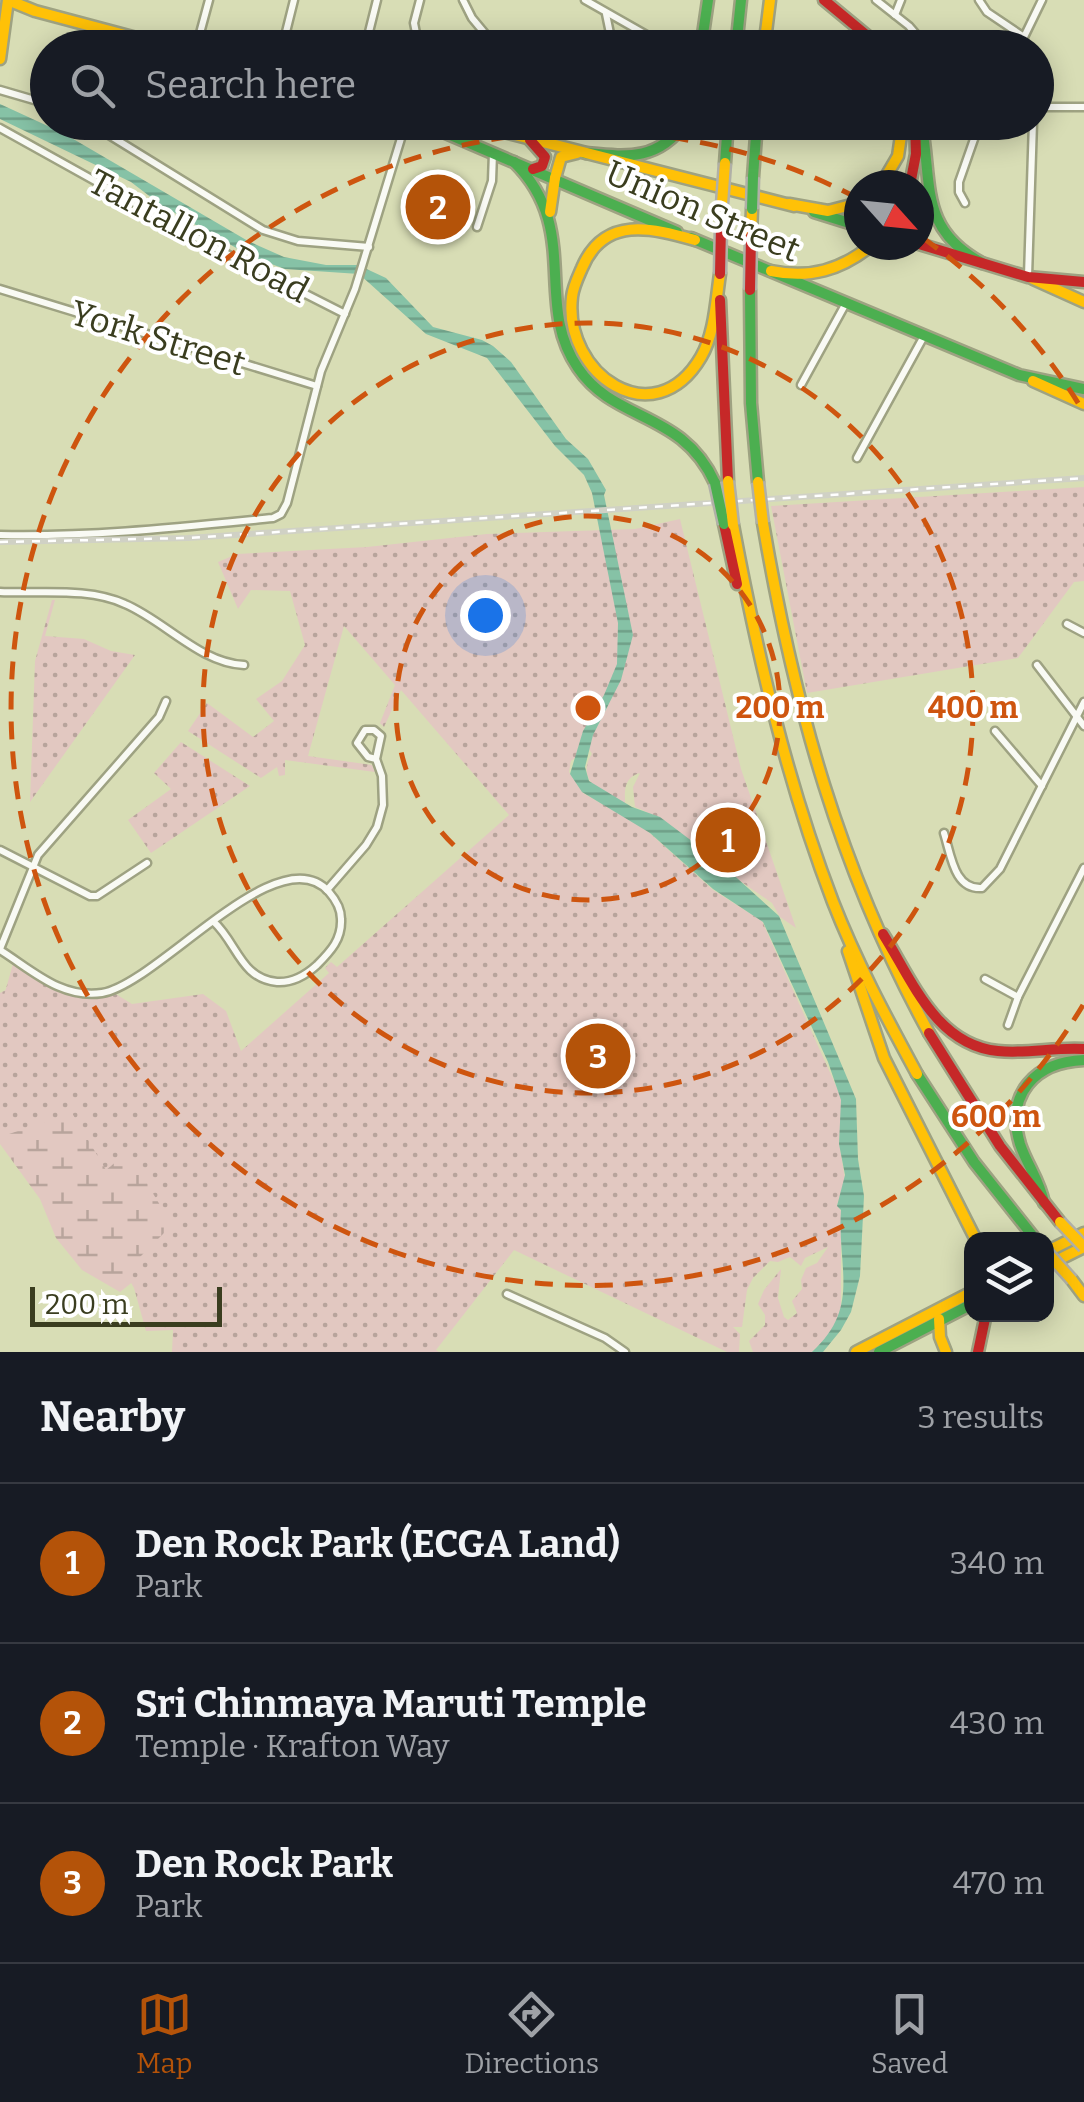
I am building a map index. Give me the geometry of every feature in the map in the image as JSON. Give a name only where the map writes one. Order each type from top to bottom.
[{"type":"main road","points":[[0,59],[3,0],[106,30]]},
{"type":"main road","points":[[704,30],[708,0]]},
{"type":"main road","points":[[738,30],[741,0]]},
{"type":"main road","points":[[766,30],[770,0]]},
{"type":"main road","points":[[824,0],[860,30]]},
{"type":"main road","name":"Union Street","points":[[462,140],[1020,375]]},
{"type":"main road","points":[[530,140],[545,157],[542,166],[533,170]]},
{"type":"main road","points":[[535,140],[789,204],[828,211],[844,207]]},
{"type":"main road","points":[[549,218],[563,156],[632,157],[652,154],[674,140]]},
{"type":"main road","points":[[727,140],[720,274],[728,524],[732,569],[746,603],[771,716],[799,808],[846,935],[876,1000],[921,1084],[1029,1232]]},
{"type":"main road","points":[[757,140],[751,236],[750,364],[758,482],[772,584],[806,731],[842,846],[870,914],[942,1060],[989,1134],[1084,1247],[1054,1262]]},
{"type":"main road","points":[[891,170],[903,140]]},
{"type":"main road","points":[[913,170],[917,140]]},
{"type":"main road","points":[[921,140],[937,226],[954,247],[982,263]]},
{"type":"main road","points":[[514,162],[537,187],[549,218],[562,328],[576,366],[605,395],[690,442],[706,461],[728,524]]},
{"type":"main road","points":[[789,204],[844,221]]},
{"type":"main road","points":[[695,240],[638,228],[616,233],[596,248],[576,278],[570,299],[572,330],[584,359],[602,380],[626,392],[652,395],[675,385],[694,368],[703,352],[720,274]]},
{"type":"main road","points":[[934,249],[1028,276],[1084,302]]},
{"type":"main road","points":[[771,271],[795,276],[821,273],[852,260]]},
{"type":"main road","points":[[1028,276],[1084,282]]},
{"type":"main road","points":[[1020,375],[1084,389]]},
{"type":"main road","points":[[1020,375],[1084,404]]},
{"type":"main road","points":[[870,914],[932,1013],[954,1037],[993,1051],[1084,1048]]},
{"type":"main road","points":[[846,935],[858,987],[884,1058],[972,1232]]},
{"type":"main road","points":[[1044,1204],[1042,1190],[1019,1140],[1017,1106],[1026,1084],[1038,1071],[1066,1060],[1084,1060]]},
{"type":"main road","points":[[1054,1248],[1084,1233]]},
{"type":"main road","points":[[1054,1261],[1084,1293]]},
{"type":"main road","points":[[856,1352],[964,1296]]},
{"type":"main road","points":[[941,1308],[940,1337],[946,1352]]},
{"type":"main road","points":[[879,1352],[964,1308]]},
{"type":"main road","points":[[978,1352],[984,1322]]},
{"type":"street","points":[[201,30],[209,0]]},
{"type":"street","points":[[286,30],[294,0]]},
{"type":"street","points":[[369,30],[376,0]]},
{"type":"street","points":[[415,30],[420,0]]},
{"type":"street","points":[[463,0],[482,30]]},
{"type":"street","points":[[585,0],[637,30]]},
{"type":"street","points":[[876,0],[910,30]]},
{"type":"street","points":[[895,15],[901,0]]},
{"type":"street","points":[[979,0],[988,12],[1014,30]]},
{"type":"street","points":[[1027,30],[1042,0]]},
{"type":"street","points":[[606,13],[609,30]]},
{"type":"street","points":[[0,90],[30,99]]},
{"type":"street","points":[[1054,106],[1084,107]]},
{"type":"street","name":"Tantallon Road","points":[[0,128],[345,314]]},
{"type":"street","points":[[117,140],[262,230],[298,241],[367,252]]},
{"type":"street","points":[[0,535],[90,535],[279,516],[287,503],[317,386],[355,289],[401,140]]},
{"type":"street","points":[[965,202],[959,182],[974,140]]},
{"type":"street","points":[[1028,276],[1032,140]]},
{"type":"street","points":[[477,227],[492,181],[493,153]]},
{"type":"street","name":"York Street","points":[[0,289],[317,386]]},
{"type":"street","points":[[801,385],[847,302]]},
{"type":"street","points":[[856,458],[924,334]]},
{"type":"street","points":[[0,592],[108,598],[147,616],[219,660],[244,665]]},
{"type":"street","points":[[1068,624],[1084,633]]},
{"type":"street","points":[[1037,665],[1084,726]]},
{"type":"street","points":[[166,700],[159,718],[52,838],[32,867],[0,950],[54,986],[98,994],[126,985],[214,922],[266,887],[286,878],[311,880],[327,890],[340,909],[338,939],[309,973],[284,983],[254,975],[214,922]]},
{"type":"street","points":[[944,833],[961,882],[970,888],[982,888],[1000,869],[1084,702]]},
{"type":"street","points":[[327,890],[377,827],[383,790],[376,759],[381,736],[374,730],[365,730],[357,743],[368,757],[376,759]]},
{"type":"street","points":[[994,731],[1042,786]]},
{"type":"street","points":[[0,850],[90,896],[97,896],[148,863]]},
{"type":"street","points":[[1008,1024],[1084,868]]},
{"type":"street","points":[[985,979],[1018,997]]},
{"type":"street","points":[[507,1294],[605,1338],[625,1352]]},
{"type":"green space","points":[[1084,487],[1084,581],[1074,582],[1018,658],[807,693],[771,506]]},
{"type":"green space","points":[[680,519],[741,769],[796,928],[780,917],[772,903],[730,874],[724,861],[635,807],[633,787],[640,773],[628,782],[625,804],[600,791],[589,779],[592,754],[588,747],[571,761],[569,772],[583,793],[643,827],[713,890],[762,921],[841,1097],[839,1141],[845,1180],[837,1205],[841,1211],[841,1313],[830,1334],[812,1352],[753,1352],[749,1341],[765,1325],[765,1315],[758,1304],[781,1269],[778,1298],[788,1320],[797,1313],[792,1301],[802,1289],[806,1268],[817,1263],[828,1247],[805,1258],[801,1266],[790,1257],[770,1261],[753,1278],[747,1290],[742,1327],[733,1327],[740,1334],[739,1352],[727,1352],[514,1250],[436,1350],[439,1352],[172,1352],[173,1330],[146,1331],[134,1288],[125,1272],[172,1225],[128,1152],[106,1170],[72,1113],[0,1137],[0,998],[3,999],[13,964],[59,992],[82,998],[114,993],[132,1004],[203,994],[226,1011],[241,1051],[329,973],[325,968],[331,962],[337,967],[509,815],[401,690],[384,727],[380,723],[395,685],[344,626],[308,756],[372,765],[375,772],[285,760],[285,775],[279,776],[277,767],[261,778],[188,731],[207,703],[253,737],[274,721],[256,699],[282,681],[305,645],[290,591],[251,590],[238,609],[218,562],[237,554],[367,547],[487,534],[635,529]]},
{"type":"green space","points":[[52,600],[45,636],[84,639],[111,651],[135,655],[30,802],[35,661]]},
{"type":"green space","points":[[181,742],[250,786],[151,853],[128,820],[171,789],[154,773]]},
{"type":"green space","points":[[19,983],[208,1168],[140,1276],[120,1292],[82,1270],[56,1238],[40,1199],[0,1144],[0,993]]},
{"type":"shaded area","points":[[0,104],[30,118],[30,133],[0,119]]},
{"type":"shaded area","points":[[44,140],[75,140],[248,241],[284,257],[326,265],[358,265],[386,278],[433,327],[482,340],[511,362],[566,439],[588,459],[606,490],[633,635],[621,680],[593,735],[585,767],[589,781],[632,807],[660,817],[717,860],[779,916],[856,1099],[864,1196],[860,1276],[851,1312],[823,1352],[812,1352],[837,1319],[842,1303],[841,1210],[837,1206],[845,1175],[839,1144],[841,1100],[828,1062],[763,922],[713,889],[650,833],[582,792],[570,774],[583,731],[617,664],[618,623],[592,493],[584,475],[555,446],[487,358],[426,334],[359,274],[285,269],[252,257],[161,205],[131,182]]},
{"type":"railway","points":[[0,542],[188,538],[1084,478]]},
{"type":"traffic: fast","points":[[704,30],[708,0]]},
{"type":"traffic: fast","points":[[738,30],[741,0]]},
{"type":"traffic: fast","points":[[462,140],[677,232]]},
{"type":"traffic: fast","points":[[585,153],[641,154],[669,140]]},
{"type":"traffic: fast","points":[[725,163],[727,140]]},
{"type":"traffic: fast","points":[[753,177],[756,140]]},
{"type":"traffic: fast","points":[[923,140],[938,219],[947,235],[982,263]]},
{"type":"traffic: fast","points":[[514,162],[534,187],[546,213],[559,318],[565,343],[578,368],[610,399],[685,442],[715,483]]},
{"type":"traffic: fast","points":[[752,209],[753,177]]},
{"type":"traffic: fast","points":[[814,212],[844,221]]},
{"type":"traffic: fast","points":[[691,238],[1019,375],[1084,389]]},
{"type":"traffic: fast","points":[[750,290],[751,403],[758,482]]},
{"type":"traffic: fast","points":[[715,483],[724,524]]},
{"type":"traffic: fast","points":[[1044,1203],[1020,1144],[1017,1110],[1021,1096],[1038,1074],[1067,1062],[1084,1060]]},
{"type":"traffic: fast","points":[[917,1074],[974,1162],[1030,1232]]},
{"type":"traffic: fast","points":[[879,1352],[964,1308]]},
{"type":"traffic: slow","points":[[0,59],[8,0]]},
{"type":"traffic: slow","points":[[8,0],[106,30]]},
{"type":"traffic: slow","points":[[766,30],[770,0]]},
{"type":"traffic: slow","points":[[536,140],[794,206]]},
{"type":"traffic: slow","points":[[890,170],[898,156],[900,140]]},
{"type":"traffic: slow","points":[[555,178],[561,157],[577,153]]},
{"type":"traffic: slow","points":[[722,204],[725,163]]},
{"type":"traffic: slow","points":[[550,212],[555,178]]},
{"type":"traffic: slow","points":[[789,204],[828,211],[844,207]]},
{"type":"traffic: slow","points":[[751,236],[752,209]]},
{"type":"traffic: slow","points":[[695,240],[631,230],[616,233],[591,251],[573,290],[573,325],[582,350],[596,371],[616,386],[637,393],[660,392],[682,381],[701,357],[709,338],[720,274]]},
{"type":"traffic: slow","points":[[771,271],[812,273],[850,260]]},
{"type":"traffic: slow","points":[[1033,279],[1084,302]]},
{"type":"traffic: slow","points":[[1033,381],[1084,404]]},
{"type":"traffic: slow","points":[[728,481],[733,525]]},
{"type":"traffic: slow","points":[[758,482],[763,523]]},
{"type":"traffic: slow","points":[[763,523],[789,657],[824,785],[870,911],[929,1033]]},
{"type":"traffic: slow","points":[[733,525],[774,715],[816,856],[851,946],[917,1074]]},
{"type":"traffic: slow","points":[[848,951],[884,1058],[972,1232]]},
{"type":"traffic: slow","points":[[1060,1222],[1084,1247]]},
{"type":"traffic: slow","points":[[1054,1248],[1084,1233]]},
{"type":"traffic: slow","points":[[1054,1262],[1084,1247]]},
{"type":"traffic: slow","points":[[1054,1260],[1072,1280]]},
{"type":"traffic: slow","points":[[1072,1280],[1084,1296]]},
{"type":"traffic: slow","points":[[856,1352],[964,1296]]},
{"type":"traffic: slow","points":[[939,1319],[946,1352]]},
{"type":"traffic: jam","points":[[824,0],[860,30]]},
{"type":"traffic: jam","points":[[530,140],[545,157],[542,166],[533,169]]},
{"type":"traffic: jam","points":[[913,170],[916,140]]},
{"type":"traffic: jam","points":[[720,274],[721,226]]},
{"type":"traffic: jam","points":[[750,290],[751,236]]},
{"type":"traffic: jam","points":[[934,249],[1028,277],[1084,282]]},
{"type":"traffic: jam","points":[[720,300],[728,481]]},
{"type":"traffic: jam","points":[[724,524],[737,584]]},
{"type":"traffic: jam","points":[[883,934],[928,1008],[958,1037],[998,1051],[1084,1049]]},
{"type":"traffic: jam","points":[[929,1033],[1000,1146],[1060,1222]]},
{"type":"traffic: jam","points":[[978,1352],[984,1322]]},
{"type":"place","name":"Sri Chinmaya Maruti Temple","points":[[438,207]]},
{"type":"place","name":"Den Rock Park (ECGA Land)","points":[[728,840]]},
{"type":"place","name":"Den Rock Park","points":[[598,1056]]}]
